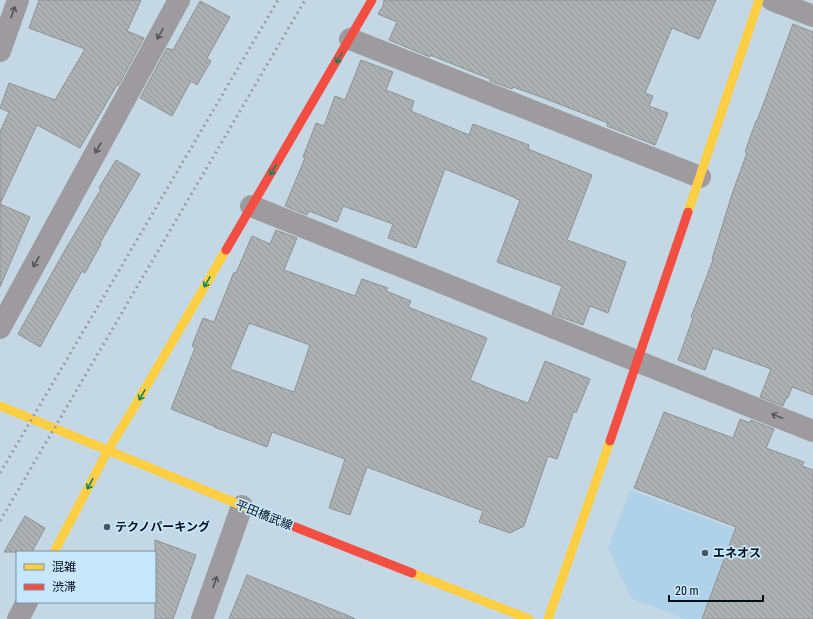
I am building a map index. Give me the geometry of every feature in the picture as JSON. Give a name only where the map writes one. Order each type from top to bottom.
[{"type":"street","points":[[0,51],[18,0]]},
{"type":"street","points":[[0,328],[179,0]]},
{"type":"street","points":[[55,551],[108,450],[372,0]]},
{"type":"street","points":[[548,619],[638,361],[759,0]]},
{"type":"street","points":[[772,0],[813,16]]},
{"type":"street","points":[[350,39],[700,177]]},
{"type":"street","points":[[252,206],[813,431]]},
{"type":"street","name":"平田橋武線","points":[[0,406],[242,506],[529,619]]},
{"type":"street","points":[[202,619],[242,506]]},
{"type":"street","points":[[18,619],[26,603]]},
{"type":"shaded area","name":"エネオス","points":[[630,490],[813,558],[813,619],[686,619],[632,599],[608,549]]},
{"type":"building","points":[[39,0],[141,0],[127,31],[144,38],[118,86],[117,85],[80,148],[37,125],[0,204],[0,132],[9,112],[0,108],[9,83],[55,100],[85,49],[29,28]]},
{"type":"building","points":[[384,0],[716,0],[699,39],[672,28],[645,93],[653,96],[649,106],[668,113],[655,145],[607,126],[608,123],[513,87],[512,89],[490,81],[490,79],[389,40],[397,22],[378,14],[383,6]]},
{"type":"building","points":[[200,1],[230,17],[207,58],[211,61],[197,85],[191,81],[172,116],[140,98],[167,48],[173,50]]},
{"type":"building","points":[[793,24],[813,32],[813,395],[792,387],[783,406],[760,397],[771,369],[713,348],[705,370],[678,360],[693,318],[691,317],[713,260],[712,259],[733,191],[747,153],[745,152]]},
{"type":"building","points":[[361,60],[393,72],[386,90],[414,101],[411,111],[469,135],[473,124],[529,145],[528,149],[592,175],[567,240],[626,262],[608,313],[590,306],[583,325],[552,314],[562,286],[497,262],[520,200],[445,169],[416,248],[388,238],[393,224],[343,206],[337,222],[309,211],[307,215],[285,206],[305,158],[303,157],[316,123],[324,126],[335,96],[345,100]]},
{"type":"building","points":[[116,160],[140,174],[100,243],[101,244],[85,273],[82,271],[40,347],[18,334]]},
{"type":"building","points":[[0,204],[30,217],[0,287]]},
{"type":"building","points":[[276,230],[297,238],[284,270],[355,296],[362,279],[388,288],[386,291],[411,301],[408,307],[487,338],[470,380],[493,390],[528,403],[545,361],[590,379],[576,413],[574,411],[557,459],[548,456],[524,526],[510,533],[479,522],[483,511],[367,467],[350,515],[329,508],[345,459],[272,432],[267,447],[171,409],[195,348],[192,346],[203,318],[214,322],[234,272],[236,273],[252,236],[270,244]],"holes":[[[249,323],[310,345],[294,392],[230,369]]]},
{"type":"building","points":[[664,412],[733,438],[740,419],[750,423],[751,420],[774,429],[766,448],[804,462],[802,466],[813,470],[813,619],[702,619],[736,527],[634,488]]},
{"type":"building","points":[[25,516],[45,528],[33,551],[4,552]]},
{"type":"building","points":[[155,540],[196,555],[173,619],[155,619]]},
{"type":"building","points":[[247,575],[354,618],[354,619],[229,619]]},
{"type":"railway","points":[[0,473],[278,0]]},
{"type":"railway","points":[[0,521],[305,0]]},
{"type":"traffic: slow","points":[[688,212],[759,0]]},
{"type":"traffic: slow","points":[[55,551],[108,450],[226,250]]},
{"type":"traffic: slow","points":[[0,406],[272,518]]},
{"type":"traffic: slow","points":[[548,619],[610,441]]},
{"type":"traffic: slow","points":[[412,573],[529,619]]},
{"type":"traffic: jam","points":[[226,250],[372,0]]},
{"type":"traffic: jam","points":[[610,441],[688,212]]},
{"type":"traffic: jam","points":[[272,518],[412,573]]},
{"type":"place","name":"テクノパーキング","points":[[107,527]]},
{"type":"place","name":"エネオス","points":[[705,553]]}]
